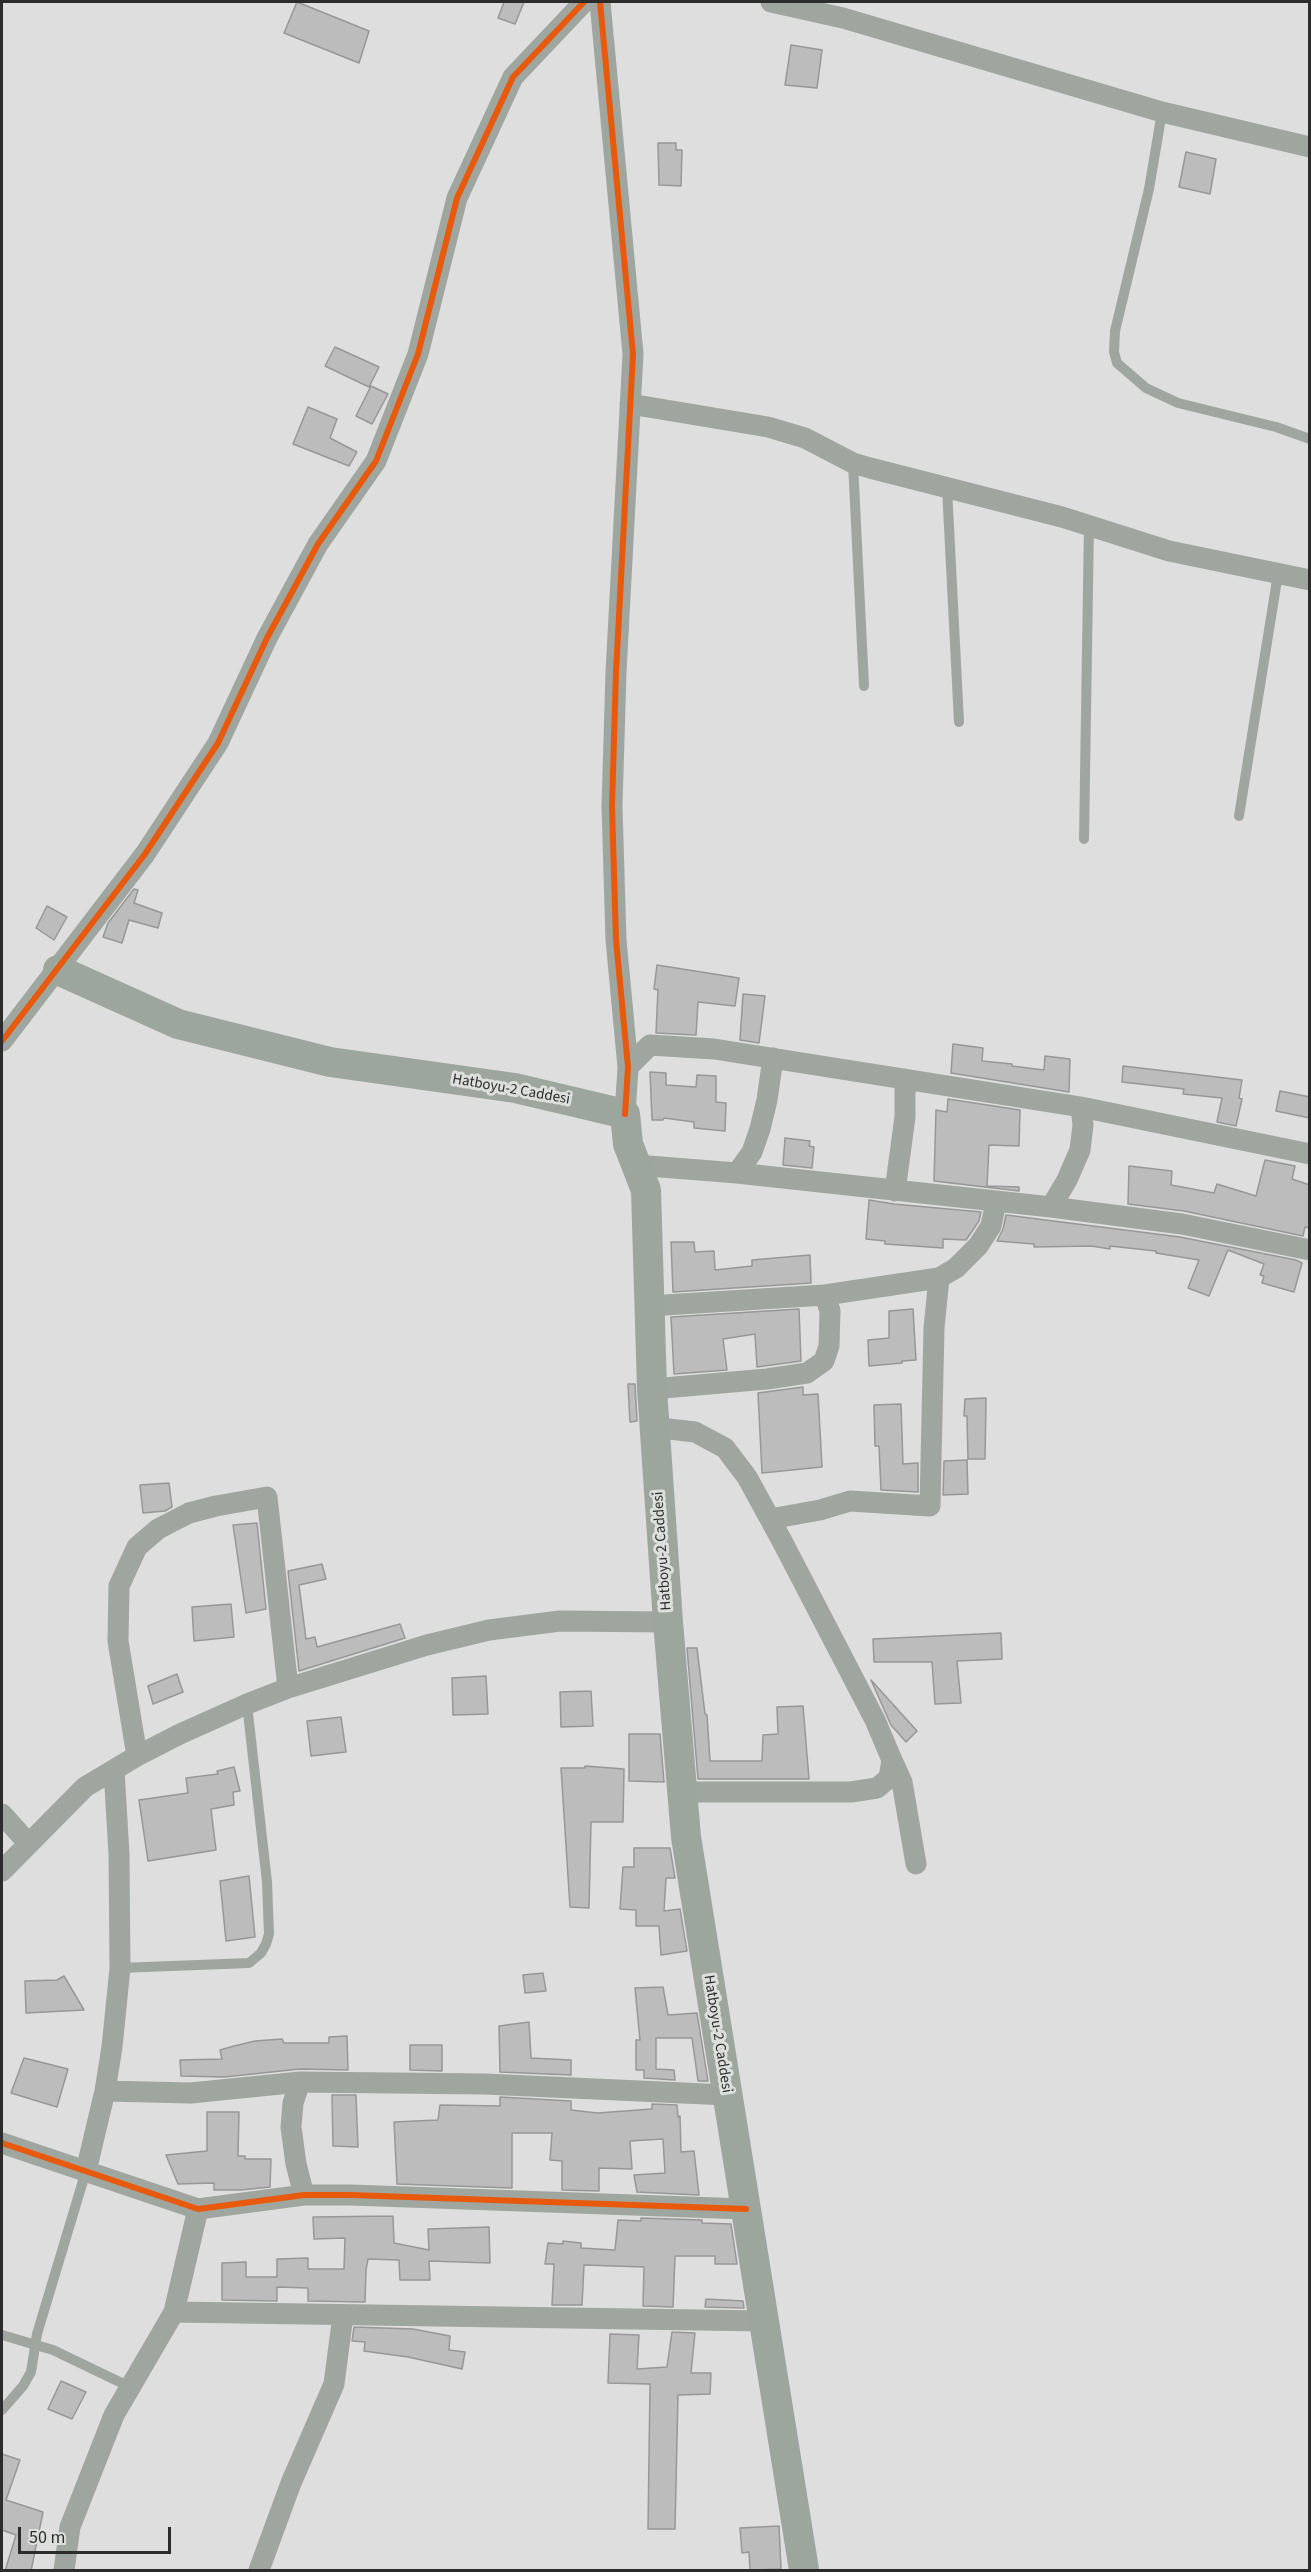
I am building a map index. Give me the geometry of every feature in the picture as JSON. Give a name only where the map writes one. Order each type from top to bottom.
[{"type":"main road","name":"Hatboyu-2 Caddesi","points":[[58,970],[178,1024],[287,1052],[330,1062],[515,1088],[625,1114],[628,1144],[646,1190],[652,1389],[686,1837],[804,2571]]},
{"type":"street","points":[[2,1041],[145,854],[218,743],[267,638],[318,544],[376,460],[418,354],[457,198],[513,77],[584,2]]},
{"type":"street","points":[[600,2],[633,354],[616,672],[612,806],[616,940],[628,1067],[625,1114]]},
{"type":"street","points":[[771,2],[843,18],[1161,112],[1310,147]]},
{"type":"street","points":[[630,404],[778,429],[805,438],[853,463],[1089,525],[1169,551],[1310,580]]},
{"type":"street","points":[[628,1067],[650,1045],[714,1049],[1081,1107],[1310,1154]]},
{"type":"street","points":[[737,1173],[752,1152],[760,1129],[773,1058]]},
{"type":"street","points":[[895,1191],[905,1117],[905,1079]]},
{"type":"street","points":[[1051,1207],[1067,1180],[1080,1150],[1083,1125],[1081,1107]]},
{"type":"street","points":[[636,1165],[737,1173],[1051,1207],[1182,1224],[1310,1250]]},
{"type":"street","points":[[649,1306],[825,1295],[939,1278],[956,1268],[978,1246],[991,1226],[996,1202]]},
{"type":"street","points":[[770,1519],[820,1510],[850,1501],[930,1506],[934,1328],[939,1278]]},
{"type":"street","points":[[652,1389],[767,1379],[807,1373],[824,1361],[829,1346],[830,1311],[825,1295]]},
{"type":"street","points":[[656,1430],[695,1432],[725,1448],[747,1477],[875,1720],[902,1782],[916,1863]]},
{"type":"street","points":[[137,1756],[118,1641],[119,1586],[137,1546],[158,1529],[189,1513],[267,1497],[288,1688]]},
{"type":"street","points":[[2,1871],[85,1787],[137,1756],[247,1704],[288,1688],[427,1645],[489,1630],[560,1621],[668,1622]]},
{"type":"street","points":[[682,1792],[850,1792],[877,1788],[889,1779],[892,1760]]},
{"type":"street","points":[[86,2171],[105,2091],[120,1968],[119,1854],[114,1770]]},
{"type":"street","points":[[2,1814],[28,1843]]},
{"type":"street","points":[[105,2091],[191,2093],[300,2082],[484,2084],[727,2095]]},
{"type":"street","points":[[300,2082],[293,2103],[291,2127],[296,2164],[304,2196]]},
{"type":"street","points":[[2,2143],[198,2209],[304,2196],[351,2195],[746,2209]]},
{"type":"street","points":[[64,2571],[70,2528],[114,2415],[174,2312],[198,2209]]},
{"type":"street","points":[[174,2312],[765,2321]]},
{"type":"street","points":[[259,2571],[291,2483],[334,2384],[343,2315]]},
{"type":"lane","points":[[1161,112],[1149,189],[1115,331],[1114,352],[1117,363],[1146,388],[1178,404],[1276,427],[1310,439]]},
{"type":"lane","points":[[853,463],[864,686]]},
{"type":"lane","points":[[947,488],[959,722]]},
{"type":"lane","points":[[1084,839],[1089,525]]},
{"type":"lane","points":[[1239,816],[1278,574]]},
{"type":"lane","points":[[120,1968],[249,1963],[261,1953],[266,1944],[269,1934],[267,1882],[247,1704]]},
{"type":"lane","points":[[2,2410],[27,2380],[34,2363],[36,2344],[86,2171]]},
{"type":"lane","points":[[2,2335],[18,2342],[36,2344],[130,2387]]},
{"type":"building","points":[[297,2],[369,31],[359,63],[284,33]]},
{"type":"building","points":[[504,2],[524,2],[515,24],[498,18]]},
{"type":"building","points":[[791,45],[822,50],[817,88],[785,85]]},
{"type":"building","points":[[658,143],[676,143],[676,150],[682,150],[681,186],[659,185]]},
{"type":"building","points":[[1186,152],[1216,159],[1210,194],[1179,187]]},
{"type":"building","points":[[335,347],[379,367],[369,387],[325,366]]},
{"type":"building","points":[[371,386],[388,394],[372,424],[356,416]]},
{"type":"building","points":[[308,407],[337,419],[330,438],[357,452],[349,466],[293,444]]},
{"type":"building","points":[[134,889],[138,890],[134,903],[162,913],[158,928],[129,920],[122,943],[103,937],[108,923]]},
{"type":"building","points":[[47,906],[67,917],[54,940],[36,928]]},
{"type":"building","points":[[657,965],[739,978],[735,1006],[698,1002],[696,1035],[656,1033],[658,990],[654,989]]},
{"type":"building","points":[[743,994],[765,996],[759,1043],[740,1040]]},
{"type":"building","points":[[953,1044],[983,1048],[982,1061],[1012,1064],[1012,1066],[1044,1070],[1045,1056],[1070,1059],[1069,1092],[951,1073]]},
{"type":"building","points":[[1123,1066],[1242,1080],[1239,1098],[1242,1099],[1236,1126],[1217,1122],[1222,1098],[1183,1094],[1184,1089],[1122,1082]]},
{"type":"building","points":[[650,1072],[666,1073],[666,1085],[696,1087],[697,1075],[716,1076],[716,1102],[726,1103],[725,1131],[694,1128],[694,1122],[664,1118],[663,1120],[652,1120]]},
{"type":"building","points":[[1280,1091],[1310,1097],[1310,1118],[1276,1111]]},
{"type":"building","points":[[948,1099],[1020,1110],[1019,1146],[989,1145],[987,1186],[1019,1187],[1019,1191],[934,1181],[936,1110],[947,1112]]},
{"type":"building","points":[[785,1138],[810,1141],[809,1146],[814,1147],[812,1168],[783,1165]]},
{"type":"building","points":[[1265,1160],[1295,1166],[1292,1179],[1310,1185],[1310,1228],[1305,1227],[1303,1236],[1184,1211],[1128,1204],[1129,1166],[1172,1171],[1171,1185],[1214,1193],[1217,1184],[1256,1196]]},
{"type":"building","points":[[869,1200],[981,1212],[979,1221],[966,1240],[943,1239],[943,1248],[885,1244],[885,1241],[866,1239]]},
{"type":"building","points":[[1006,1215],[1180,1237],[1302,1263],[1294,1292],[1262,1283],[1264,1276],[1260,1275],[1264,1264],[1228,1250],[1209,1296],[1188,1288],[1199,1260],[1156,1253],[1156,1251],[1110,1246],[1110,1249],[1091,1246],[1034,1247],[1034,1244],[997,1241]]},
{"type":"building","points":[[671,1242],[694,1242],[695,1252],[714,1251],[715,1270],[752,1266],[752,1260],[810,1255],[811,1283],[673,1292]]},
{"type":"building","points":[[799,1309],[801,1361],[757,1367],[755,1334],[723,1339],[727,1370],[674,1374],[671,1317]]},
{"type":"building","points":[[913,1309],[916,1360],[869,1366],[868,1340],[889,1338],[889,1311]]},
{"type":"building","points":[[628,1384],[635,1384],[637,1421],[630,1422]]},
{"type":"building","points":[[803,1387],[803,1395],[818,1394],[822,1467],[762,1473],[758,1393]]},
{"type":"building","points":[[986,1398],[985,1459],[968,1459],[967,1416],[964,1416],[965,1399]]},
{"type":"building","points":[[901,1404],[903,1464],[918,1463],[918,1492],[881,1490],[879,1446],[875,1446],[874,1405]]},
{"type":"building","points":[[967,1460],[968,1494],[943,1495],[944,1461]]},
{"type":"building","points":[[169,1483],[172,1507],[165,1511],[143,1513],[140,1485]]},
{"type":"building","points":[[257,1523],[266,1609],[246,1613],[233,1525]]},
{"type":"building","points":[[322,1564],[326,1579],[299,1585],[306,1639],[315,1637],[317,1647],[400,1624],[405,1638],[299,1671],[288,1571]]},
{"type":"building","points":[[231,1604],[234,1637],[194,1641],[192,1607]]},
{"type":"building","points":[[1001,1633],[1002,1659],[957,1661],[961,1703],[935,1704],[932,1662],[874,1662],[873,1639]]},
{"type":"building","points":[[687,1648],[697,1648],[705,1714],[707,1715],[710,1761],[762,1761],[763,1735],[778,1734],[777,1707],[803,1706],[809,1779],[698,1779]]},
{"type":"building","points":[[177,1674],[183,1692],[153,1704],[148,1686]]},
{"type":"building","points":[[486,1676],[488,1714],[453,1715],[452,1678]]},
{"type":"building","points":[[871,1680],[917,1731],[906,1742],[891,1725]]},
{"type":"building","points":[[591,1691],[593,1726],[561,1727],[560,1692]]},
{"type":"building","points":[[341,1717],[346,1752],[311,1756],[307,1721]]},
{"type":"building","points":[[629,1734],[660,1734],[664,1782],[629,1781]]},
{"type":"building","points":[[585,1766],[624,1769],[623,1822],[591,1822],[589,1908],[570,1907],[561,1768],[585,1768]]},
{"type":"building","points":[[234,1767],[240,1791],[233,1792],[234,1805],[211,1809],[216,1850],[148,1861],[139,1800],[188,1793],[186,1778],[218,1774],[217,1771]]},
{"type":"building","points":[[634,1848],[670,1848],[675,1878],[666,1878],[664,1911],[680,1909],[687,1951],[661,1955],[659,1926],[636,1926],[636,1910],[620,1909],[623,1867],[634,1867]]},
{"type":"building","points":[[249,1876],[255,1937],[226,1941],[220,1881]]},
{"type":"building","points":[[543,1973],[546,1991],[525,1993],[523,1975]]},
{"type":"building","points":[[64,1976],[84,2010],[26,2013],[25,1981],[57,1980]]},
{"type":"building","points":[[663,1987],[668,2015],[697,2013],[708,2081],[698,2081],[692,2038],[656,2038],[656,2069],[674,2070],[675,2080],[644,2078],[644,2070],[636,2070],[636,2040],[640,2040],[635,1988]]},
{"type":"building","points":[[529,2022],[531,2058],[571,2060],[571,2075],[500,2072],[499,2026]]},
{"type":"building","points":[[347,2036],[348,2070],[300,2069],[224,2077],[181,2076],[180,2060],[222,2059],[220,2050],[234,2046],[255,2041],[282,2039],[284,2043],[329,2043],[329,2037]]},
{"type":"building","points":[[410,2045],[442,2045],[442,2071],[410,2070]]},
{"type":"building","points":[[24,2058],[68,2069],[57,2107],[11,2093]]},
{"type":"building","points":[[332,2095],[356,2095],[358,2147],[333,2146]]},
{"type":"building","points":[[500,2097],[571,2101],[571,2110],[597,2113],[652,2109],[652,2104],[677,2105],[678,2117],[680,2116],[681,2152],[694,2151],[699,2195],[637,2192],[634,2175],[665,2173],[663,2139],[630,2141],[632,2169],[599,2168],[599,2191],[562,2190],[562,2161],[550,2160],[552,2133],[512,2133],[512,2188],[397,2184],[394,2122],[438,2120],[440,2105],[500,2106]]},
{"type":"building","points":[[207,2112],[239,2112],[238,2156],[245,2156],[245,2159],[271,2159],[270,2187],[214,2190],[214,2183],[178,2184],[166,2155],[207,2151]]},
{"type":"building","points":[[393,2216],[394,2243],[429,2250],[428,2229],[489,2227],[490,2263],[429,2261],[430,2280],[400,2280],[399,2260],[368,2259],[365,2302],[308,2301],[308,2288],[277,2287],[277,2301],[222,2300],[222,2263],[246,2262],[246,2277],[277,2277],[277,2259],[308,2258],[308,2269],[344,2269],[345,2238],[314,2239],[313,2217]]},
{"type":"building","points":[[641,2218],[702,2220],[702,2223],[731,2224],[737,2264],[715,2264],[715,2256],[675,2256],[673,2307],[643,2306],[644,2267],[584,2265],[582,2305],[552,2305],[554,2264],[545,2264],[548,2243],[563,2244],[563,2241],[581,2243],[581,2248],[615,2250],[618,2220],[641,2221]]},
{"type":"building","points":[[706,2299],[743,2301],[744,2308],[705,2307]]},
{"type":"building","points":[[354,2327],[413,2329],[450,2336],[449,2350],[465,2352],[462,2369],[408,2357],[364,2351],[365,2342],[352,2341]]},
{"type":"building","points":[[672,2332],[695,2333],[691,2373],[711,2373],[710,2394],[678,2395],[675,2529],[648,2529],[650,2384],[608,2383],[610,2334],[639,2335],[637,2369],[667,2367]]},
{"type":"building","points":[[61,2381],[86,2392],[72,2419],[48,2409]]},
{"type":"building","points":[[2,2454],[20,2460],[6,2500],[43,2512],[31,2571],[5,2571],[16,2535],[2,2530]]},
{"type":"building","points":[[779,2526],[781,2569],[750,2570],[749,2552],[742,2553],[740,2528]]},
{"type":"cycle path","points":[[2,1041],[145,854],[218,743],[267,638],[318,544],[376,461],[418,354],[457,198],[513,77],[584,2]]},
{"type":"cycle path","points":[[600,2],[633,354],[616,672],[612,806],[616,940],[628,1067],[625,1114]]},
{"type":"cycle path","points":[[2,2143],[198,2209],[304,2195],[746,2209]]}]
